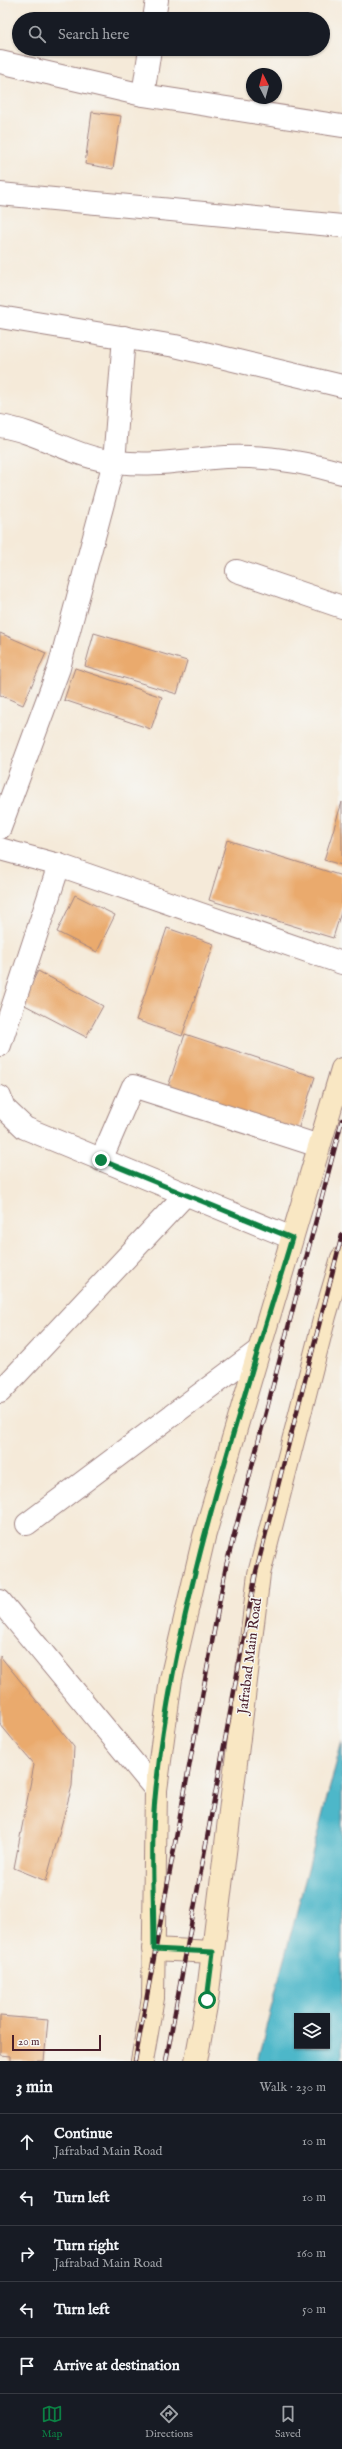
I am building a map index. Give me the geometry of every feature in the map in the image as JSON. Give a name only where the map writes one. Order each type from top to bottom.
[{"type":"main road","points":[[142,2061],[152,1998],[156,1790],[171,1679],[204,1537],[342,1069]]},
{"type":"main road","name":"Jafrabad Main Road","points":[[196,2061],[213,1952],[259,1574],[323,1324],[342,1258]]},
{"type":"main road","points":[[154,1949],[213,1952]]},
{"type":"street","points":[[155,12],[157,0]]},
{"type":"street","points":[[143,95],[149,56]]},
{"type":"street","points":[[0,62],[143,95],[342,126]]},
{"type":"street","points":[[0,194],[342,226]]},
{"type":"street","points":[[0,317],[175,346],[342,386]]},
{"type":"street","points":[[0,828],[59,668],[114,462],[124,337]]},
{"type":"street","points":[[0,426],[18,429],[66,448],[114,462],[148,466],[214,458],[253,458],[290,460],[342,473]]},
{"type":"street","points":[[237,571],[342,607]]},
{"type":"street","points":[[0,850],[59,865],[342,963]]},
{"type":"street","points":[[0,1045],[59,865]]},
{"type":"street","points":[[101,1160],[133,1086],[319,1146]]},
{"type":"street","points":[[0,1097],[4,1108],[25,1128],[292,1238]]},
{"type":"street","points":[[0,1392],[186,1194]]},
{"type":"street","points":[[27,1524],[259,1350]]},
{"type":"street","points":[[0,1601],[156,1790]]},
{"type":"water","points":[[342,1741],[342,2061],[257,2061]]},
{"type":"building","points":[[92,112],[121,116],[113,169],[85,164]]},
{"type":"building","points":[[0,633],[46,653],[23,705],[0,695]]},
{"type":"building","points":[[94,633],[187,661],[177,694],[85,666]]},
{"type":"building","points":[[75,668],[162,697],[151,729],[64,700]]},
{"type":"building","points":[[342,802],[342,865],[324,860]]},
{"type":"building","points":[[227,840],[342,876],[342,909],[333,938],[209,900]]},
{"type":"building","points":[[75,895],[115,915],[97,952],[57,932]]},
{"type":"building","points":[[167,928],[214,944],[182,1036],[136,1020]]},
{"type":"building","points":[[38,971],[103,1006],[86,1037],[21,1003]]},
{"type":"building","points":[[185,1034],[315,1077],[297,1133],[167,1090]]},
{"type":"building","points":[[0,1656],[74,1747],[72,1786],[46,1881],[14,1868],[34,1765],[0,1724]]},
{"type":"building","points":[[0,2016],[48,2020],[44,2061],[10,2061],[10,2056],[0,2055]]},
{"type":"railway","points":[[135,2061],[226,1566],[342,1120]]},
{"type":"railway","points":[[166,2061],[256,1572],[342,1235]]},
{"type":"route","points":[[101,1160],[292,1238],[204,1537],[171,1679],[156,1790],[154,1949],[213,1952],[207,2000]]}]
